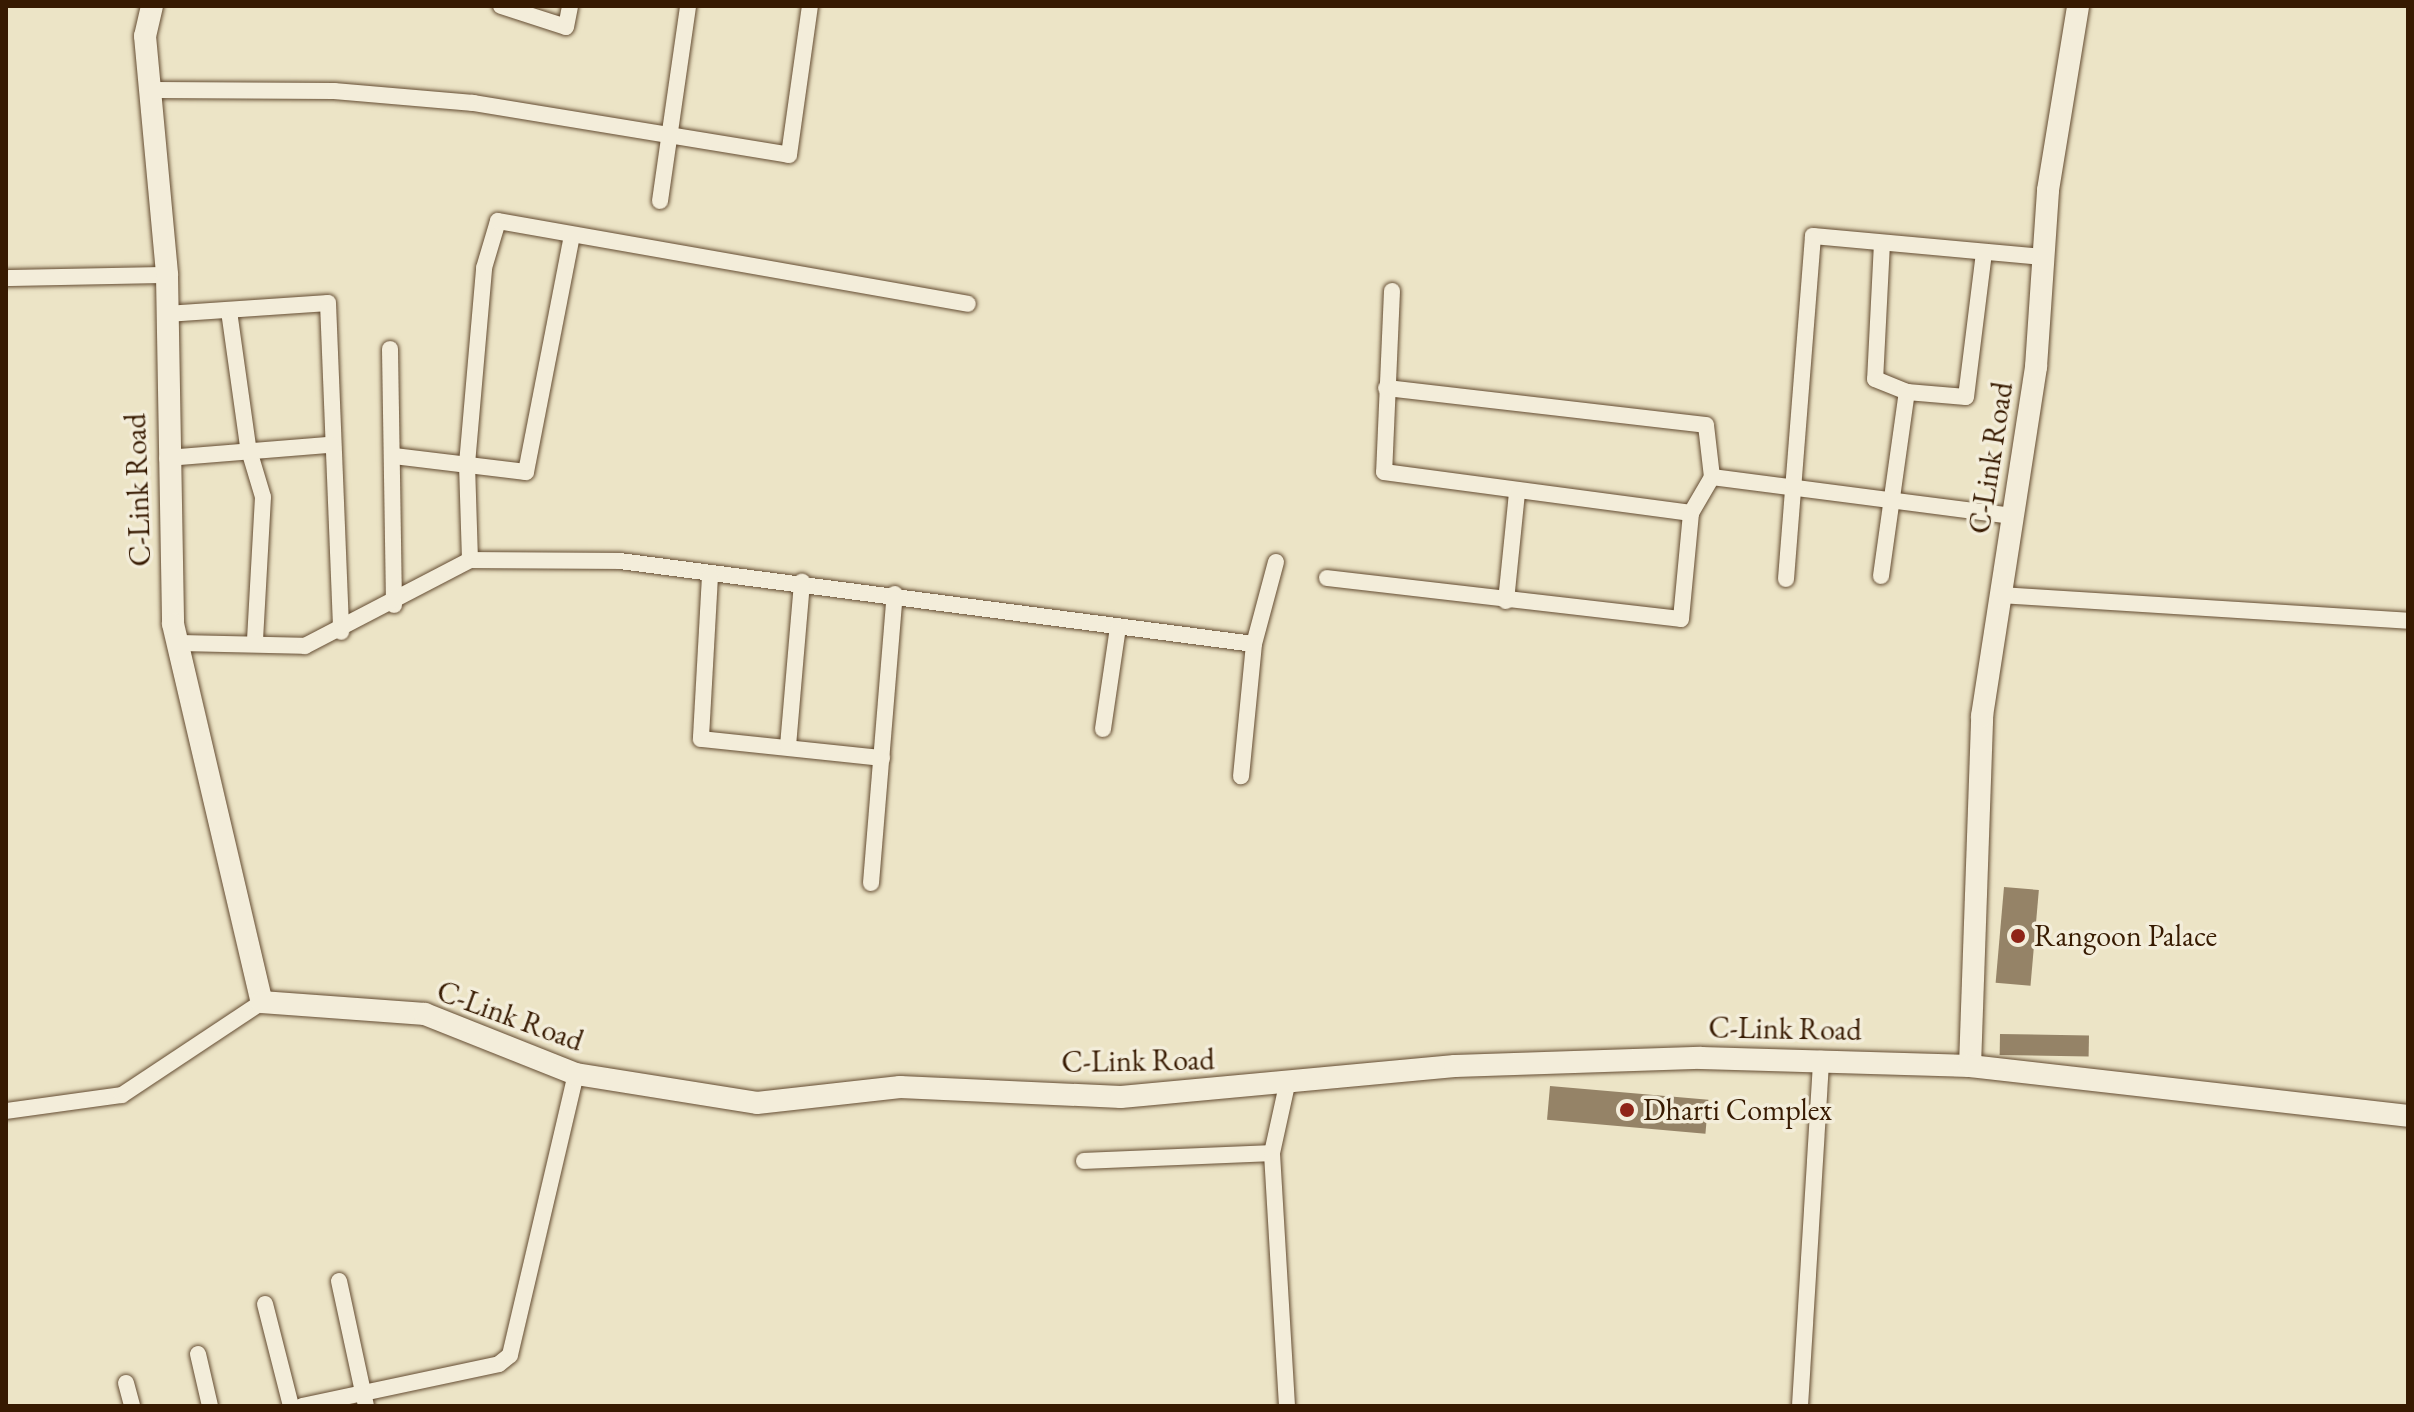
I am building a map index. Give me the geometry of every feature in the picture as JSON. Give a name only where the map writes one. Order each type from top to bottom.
[{"type":"street","name":"C-Link Road","points":[[152,6],[145,36],[153,90],[167,275],[167,458],[177,643],[262,1002],[425,1014],[576,1074],[757,1103],[900,1087],[1121,1097],[1287,1085],[1455,1066],[1821,1059],[1970,1066],[1982,716],[2012,516],[2043,257],[2078,6]]},
{"type":"street","points":[[501,6],[566,27],[570,6]]},
{"type":"street","points":[[660,201],[688,6]]},
{"type":"street","points":[[153,90],[334,91],[473,103],[789,155],[810,6]]},
{"type":"street","points":[[470,560],[467,464],[484,268],[498,221],[968,304]]},
{"type":"street","points":[[394,456],[526,472],[572,235]]},
{"type":"street","points":[[1786,579],[1797,492],[1813,236],[2043,257]]},
{"type":"street","points":[[1882,243],[1875,379],[1907,392],[1966,397],[1984,252]]},
{"type":"street","points":[[6,278],[167,275]]},
{"type":"street","points":[[1392,291],[1384,472],[1517,493],[1691,513]]},
{"type":"street","points":[[167,314],[328,303],[330,445],[340,508],[341,632]]},
{"type":"street","points":[[229,311],[248,447],[263,497],[255,641]]},
{"type":"street","points":[[390,349],[394,605]]},
{"type":"street","points":[[1327,578],[1681,619],[1691,513],[1712,477],[1706,425],[1694,420],[1386,388]]},
{"type":"street","points":[[1881,576],[1907,392]]},
{"type":"street","points":[[167,458],[248,447],[330,445]]},
{"type":"street","points":[[1712,477],[1797,492],[2012,516]]},
{"type":"street","points":[[1506,601],[1517,493]]},
{"type":"street","points":[[177,643],[255,641],[305,646],[394,605],[470,560],[620,561],[710,576],[802,582],[1118,628],[1254,644]]},
{"type":"street","points":[[1241,776],[1254,644],[1276,562]]},
{"type":"street","points":[[710,576],[701,739],[882,758]]},
{"type":"street","points":[[788,746],[802,582]]},
{"type":"street","points":[[871,883],[895,594]]},
{"type":"street","points":[[2000,595],[2408,621]]},
{"type":"street","points":[[1103,729],[1118,628]]},
{"type":"street","points":[[6,1111],[122,1095],[262,1002]]},
{"type":"street","points":[[1800,1406],[1821,1059]]},
{"type":"street","points":[[1970,1066],[2408,1116]]},
{"type":"street","points":[[302,1406],[364,1398],[499,1364],[510,1355],[576,1074]]},
{"type":"street","points":[[1287,1085],[1272,1153],[1287,1406]]},
{"type":"street","points":[[1084,1161],[1272,1153]]},
{"type":"street","points":[[339,1281],[364,1398]]},
{"type":"street","points":[[265,1304],[291,1406]]},
{"type":"street","points":[[198,1354],[210,1406]]},
{"type":"street","points":[[126,1383],[132,1406]]},
{"type":"building","name":"Rangoon Palace","points":[[2004,887],[2039,890],[2030,986],[1996,983]]},
{"type":"building","name":"Rangoon Palace","points":[[2000,1034],[2089,1036],[2089,1057],[2000,1055]]},
{"type":"building","name":"Dharti Complex","points":[[1550,1086],[1708,1100],[1705,1134],[1547,1120]]},
{"type":"place","name":"Rangoon Palace","points":[[2018,936]]},
{"type":"place","name":"Dharti Complex","points":[[1627,1110]]}]
